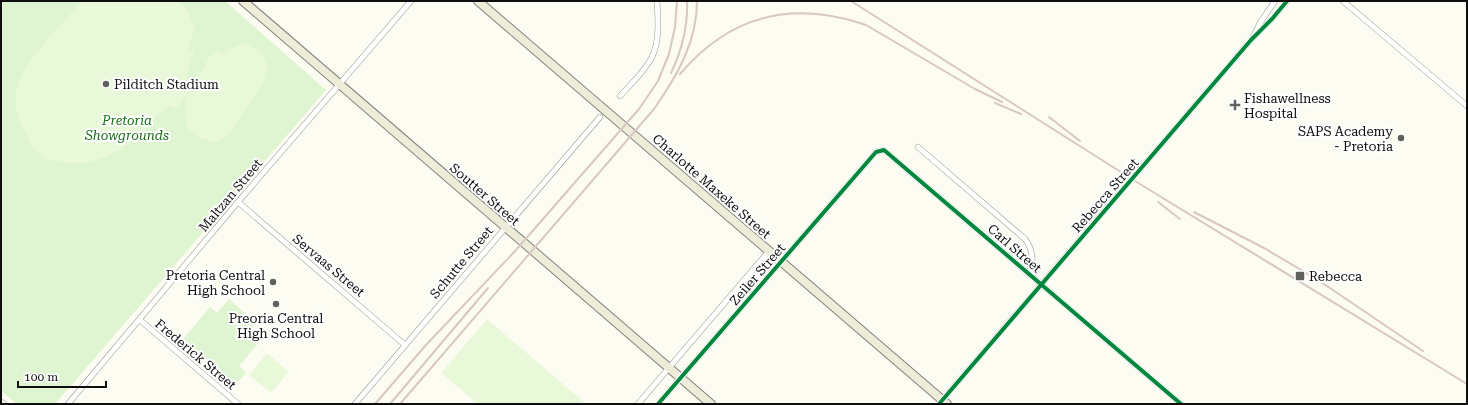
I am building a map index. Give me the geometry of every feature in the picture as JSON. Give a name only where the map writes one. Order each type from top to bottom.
[{"type":"main road","name":"Soutter Street","points":[[243,1],[711,404]]},
{"type":"main road","name":"Charlotte Maxeke Street","points":[[478,1],[781,261],[943,403]]},
{"type":"street","name":"Maltzan Street","points":[[68,404],[238,202],[411,1]]},
{"type":"street","points":[[620,96],[644,68],[652,55],[657,36],[657,1]]},
{"type":"street","name":"Rebecca Street","points":[[1251,40],[1260,23],[1275,1]]},
{"type":"street","name":"Rebecca Street","points":[[943,403],[1123,189],[1251,40],[1287,1]]},
{"type":"street","points":[[1343,1],[1467,106]]},
{"type":"street","name":"Schutte Street","points":[[356,404],[600,117]]},
{"type":"street","name":"Carl Street","points":[[918,147],[1025,239],[1030,246],[1033,276]]},
{"type":"street","name":"Carl Street","points":[[871,158],[878,151],[887,151],[1181,404]]},
{"type":"street","name":"Zeiler Street","points":[[658,404],[871,158]]},
{"type":"street","name":"Servaas Street","points":[[238,202],[405,345]]},
{"type":"street","name":"Zeiler Street","points":[[638,404],[769,251]]},
{"type":"street","name":"Frederick Street","points":[[140,320],[238,404]]},
{"type":"green space","name":"Pretoria Showgrounds","points":[[1,1],[225,1],[326,90],[55,404],[17,404],[1,391]]},
{"type":"green space","name":"Pilditch Stadium","points":[[82,1],[179,1],[187,10],[195,28],[188,50],[194,52],[186,77],[195,82],[177,109],[169,105],[135,138],[122,148],[109,155],[94,161],[79,163],[49,160],[37,152],[23,128],[18,116],[16,91],[23,74],[37,52]]},
{"type":"green space","points":[[243,44],[248,45],[262,54],[267,68],[263,83],[238,122],[226,136],[216,143],[199,137],[189,129],[186,122],[185,102],[210,56],[218,51],[223,55],[230,49]]},
{"type":"green space","points":[[229,299],[256,323],[251,330],[261,340],[239,366],[246,373],[236,384],[183,339],[210,307],[217,313]]},
{"type":"green space","points":[[487,319],[584,402],[582,404],[478,404],[441,373]]},
{"type":"green space","points":[[267,353],[289,372],[271,393],[249,375]]},
{"type":"railway","points":[[375,404],[426,345],[516,250],[639,109],[658,81],[669,54],[675,27],[677,1]]},
{"type":"railway","points":[[671,73],[684,38],[687,1]]},
{"type":"railway","points":[[400,404],[654,109],[678,71],[684,58],[694,31],[697,1]]},
{"type":"railway","points":[[851,1],[1135,181],[1467,384]]},
{"type":"railway","points":[[680,74],[699,54],[720,38],[742,26],[764,18],[788,14],[813,14],[839,18],[866,25],[975,89],[1002,102]]},
{"type":"railway","points":[[995,103],[1021,114]]},
{"type":"railway","points":[[1049,117],[1080,141]]},
{"type":"railway","points":[[1158,202],[1180,219]]},
{"type":"railway","points":[[1194,212],[1264,248],[1318,280],[1423,351]]},
{"type":"railway","points":[[390,404],[488,288]]},
{"type":"cycle path","points":[[939,404],[1251,40],[1287,1]]},
{"type":"cycle path","points":[[658,404],[876,152],[884,150],[1181,404]]},
{"type":"place","name":"Pilditch Stadium","points":[[106,84]]},
{"type":"place","name":"Fishawellness Hospital","points":[[1235,105]]},
{"type":"place","name":"SAPS Academy - Pretoria","points":[[1401,138]]},
{"type":"place","name":"Rebecca","points":[[1300,276]]},
{"type":"place","name":"Pretoria Central High School","points":[[273,282]]},
{"type":"place","name":"Preoria Central High School","points":[[276,304]]}]
